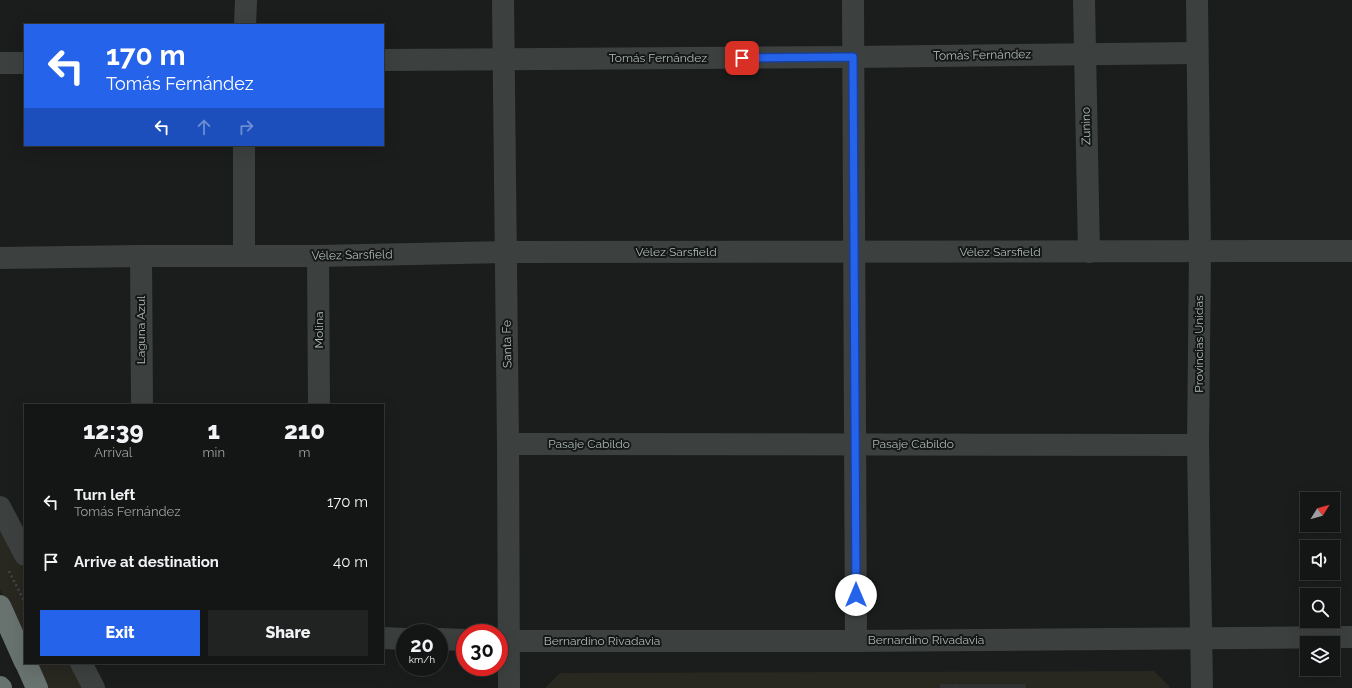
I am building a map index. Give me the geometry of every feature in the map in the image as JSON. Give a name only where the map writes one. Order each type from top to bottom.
[{"type":"highway","points":[[0,606],[24,660]]},
{"type":"highway","points":[[26,664],[37,688]]},
{"type":"street","points":[[245,24],[246,0]]},
{"type":"street","name":"Santa Fe","points":[[502,0],[508,444],[504,624]]},
{"type":"street","points":[[853,0],[856,641]]},
{"type":"street","name":"Zunino","points":[[1084,0],[1089,252]]},
{"type":"street","name":"Provincias Unidas","points":[[1197,0],[1200,252],[1198,445],[1202,688]]},
{"type":"street","name":"Tomás Fernández","points":[[384,60],[1197,53]]},
{"type":"street","points":[[0,63],[24,63]]},
{"type":"street","points":[[244,146],[244,256]]},
{"type":"street","name":"Vélez Sarsfield","points":[[0,258],[318,256],[506,252],[1352,251]]},
{"type":"street","name":"Laguna Azul","points":[[141,256],[142,404]]},
{"type":"street","name":"Molina","points":[[318,256],[319,404]]},
{"type":"street","name":"Pasaje Cabildo","points":[[508,444],[1198,445]]},
{"type":"street","points":[[0,507],[24,553]]},
{"type":"street","name":"Bernardino Rivadavia","points":[[508,641],[856,641],[1352,637]]},
{"type":"street","points":[[384,638],[396,639]]},
{"type":"street","points":[[82,664],[94,688]]},
{"type":"street","name":"Santa Fe","points":[[508,676],[509,688]]},
{"type":"path","points":[[6,565],[24,601]]},
{"type":"shaded area","points":[[0,523],[24,571],[24,642],[0,589]]},
{"type":"shaded area","points":[[34,664],[71,664],[83,688],[45,688]]},
{"type":"shaded area","points":[[1154,671],[1169,686],[1169,688],[545,688],[560,673]]},
{"type":"building","points":[[941,685],[955,685],[955,688],[941,688]]},
{"type":"building","points":[[955,685],[1025,685],[1025,688],[955,688]]},
{"type":"route","points":[[742,58],[853,57],[856,595]]}]
